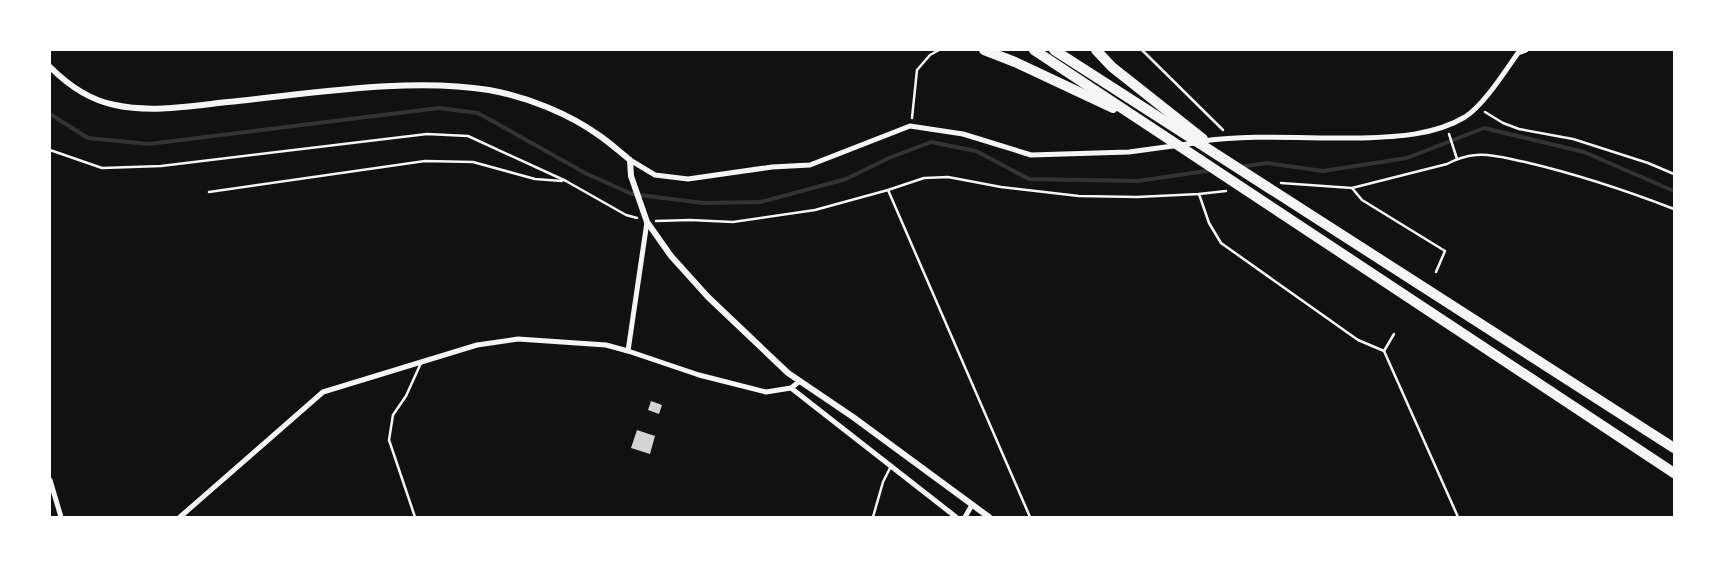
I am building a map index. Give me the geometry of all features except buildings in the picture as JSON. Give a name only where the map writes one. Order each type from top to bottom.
[{"type":"highway","points":[[984,50],[1015,62],[1145,124]]},
{"type":"highway","points":[[1034,50],[1674,473]]},
{"type":"highway","points":[[1054,50],[1674,448]]},
{"type":"highway","points":[[1096,50],[1112,67],[1155,102],[1255,179]]},
{"type":"street","points":[[50,67],[61,78],[85,95],[114,105],[143,108],[188,106],[405,86],[489,90],[518,97],[556,111],[600,135],[630,160],[655,175],[688,179],[772,167],[810,165],[910,126],[963,134],[1031,155],[1129,152],[1230,138],[1400,136],[1444,127],[1466,116],[1477,107],[1518,53],[1524,50]]},
{"type":"street","points":[[628,350],[646,222],[631,176],[630,160]]},
{"type":"street","points":[[646,222],[671,256],[708,298],[788,373],[989,517]]},
{"type":"street","points":[[180,517],[323,392],[478,345],[518,339],[606,346],[628,350],[699,375],[766,392],[791,388],[800,381]]},
{"type":"street","points":[[791,388],[956,517]]},
{"type":"street","points":[[50,480],[61,517]]},
{"type":"street","points":[[965,517],[972,505]]},
{"type":"lane","points":[[415,517],[389,440],[393,415],[406,396],[422,362]]},
{"type":"lane","points":[[873,517],[882,482],[891,466]]},
{"type":"path","points":[[910,126],[917,70],[930,55],[939,50]]},
{"type":"path","points":[[1142,50],[1230,138]]},
{"type":"path","points":[[1477,107],[1503,123],[1520,129],[1573,139],[1648,163],[1674,174]]},
{"type":"path","points":[[50,150],[102,168],[151,167],[427,134],[468,136],[566,181],[626,215],[646,222],[690,220],[733,222],[815,210],[924,178],[948,177],[1001,187],[1079,196],[1137,197],[1199,194],[1228,190]]},
{"type":"path","points":[[1449,134],[1457,159]]},
{"type":"path","points":[[1276,184],[1285,182],[1352,188],[1477,155],[1503,158],[1556,169],[1624,190],[1674,209]]},
{"type":"path","points":[[209,192],[425,161],[473,162],[535,179],[566,181]]},
{"type":"path","points":[[1352,188],[1362,200],[1445,251],[1436,272]]},
{"type":"path","points":[[888,190],[1030,517]]},
{"type":"path","points":[[1199,194],[1209,223],[1222,243],[1358,340],[1384,351],[1458,517]]},
{"type":"path","points":[[1384,351],[1394,334]]},
{"type":"waterway","points":[[50,114],[88,138],[149,144],[439,108],[478,113],[587,174],[632,194],[703,203],[761,202],[846,179],[889,158],[931,142],[976,151],[1029,179],[1138,181],[1213,170]]},
{"type":"waterway","points":[[1239,167],[1267,163],[1323,171],[1407,158],[1484,128],[1584,152],[1674,191]]}]
